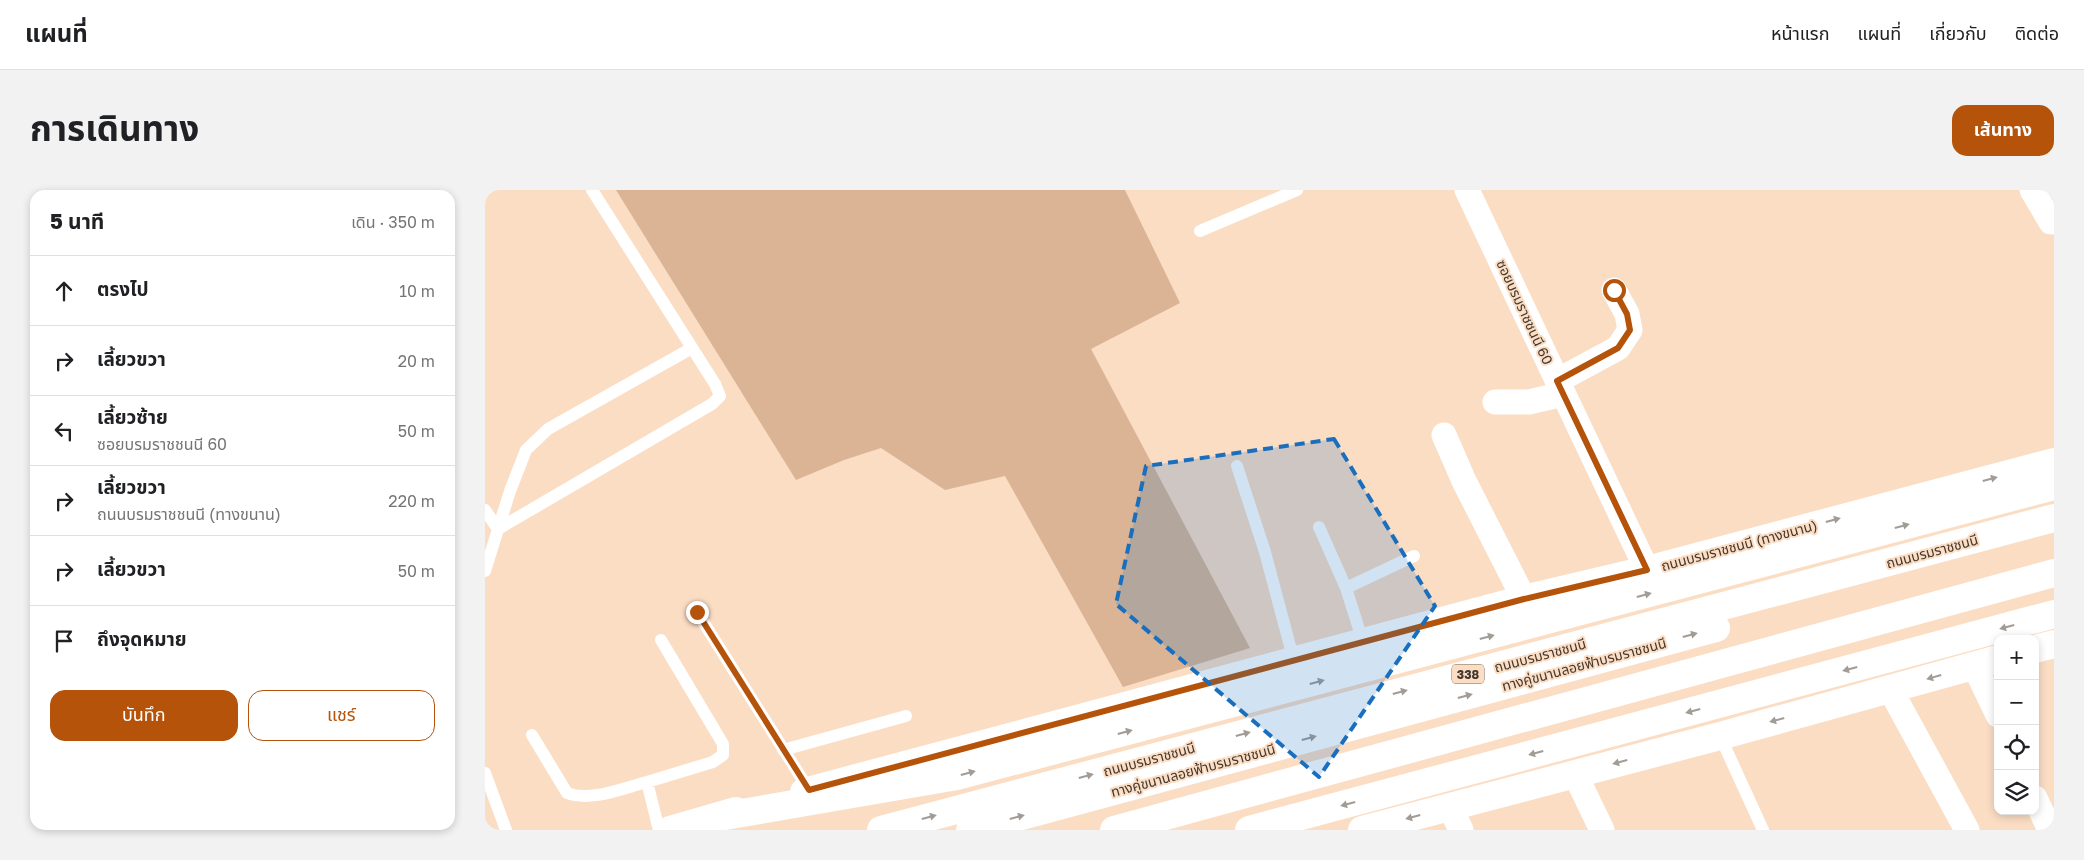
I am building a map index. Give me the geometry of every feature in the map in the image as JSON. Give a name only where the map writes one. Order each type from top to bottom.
[{"type":"main road","name":"ถนนบรมราชชนนี (ทางขนาน)","points":[[670,830],[809,790],[1524,599],[1647,570],[2054,462]]},
{"type":"main road","points":[[713,818],[957,776],[2054,486]]},
{"type":"main road","name":"ถนนบรมราชชนนี","points":[[881,830],[2054,518]]},
{"type":"main road","name":"ทางคู่ขนานลอยฟ้าบรมราชชนนี","points":[[969,830],[2054,536]]},
{"type":"main road","points":[[1114,830],[2054,573]]},
{"type":"main road","points":[[1166,830],[2054,588]]},
{"type":"main road","points":[[1249,830],[2054,614]]},
{"type":"main road","points":[[2039,648],[2054,644]]},
{"type":"main road","points":[[1362,830],[1456,818],[1575,774],[1890,690],[1986,662]]},
{"type":"street","name":"ซอยบรมราชชนนี 60","points":[[1467,190],[1647,570]]},
{"type":"street","points":[[2031,190],[2051,222]]},
{"type":"street","points":[[1495,402],[1529,402],[1560,387],[1618,348],[1630,330],[1627,314],[1614,290]]},
{"type":"street","points":[[1444,435],[1464,481],[1524,599]]},
{"type":"street","points":[[1986,662],[1994,697]]},
{"type":"street","points":[[1890,690],[1967,830]]},
{"type":"street","points":[[1575,774],[1602,830]]},
{"type":"street","points":[[2039,807],[2050,830]]},
{"type":"lane","points":[[498,530],[712,404],[720,396],[715,384],[592,190]]},
{"type":"lane","points":[[1200,231],[1297,190]]},
{"type":"lane","points":[[485,571],[510,491],[526,450],[549,430],[692,348]]},
{"type":"lane","points":[[1237,466],[1265,552],[1294,661]]},
{"type":"lane","points":[[485,510],[498,530]]},
{"type":"lane","points":[[1319,527],[1346,588],[1363,642]]},
{"type":"lane","points":[[1346,588],[1414,556]]},
{"type":"lane","points":[[697,612],[809,790]]},
{"type":"lane","points":[[532,735],[567,794],[577,797],[647,782],[713,762],[723,755],[723,744],[661,640]]},
{"type":"lane","points":[[783,750],[906,716]]},
{"type":"lane","points":[[1720,736],[1763,830]]},
{"type":"lane","points":[[485,773],[506,830]]},
{"type":"lane","points":[[647,782],[659,830]]},
{"type":"highlighted area","points":[[1334,439],[1435,606],[1319,777],[1116,604],[1146,466]]},
{"type":"shaded area","points":[[616,190],[1125,190],[1180,303],[1091,349],[1250,648],[1123,687],[1005,476],[945,490],[881,448],[844,460],[796,480]]},
{"type":"route","points":[[697,612],[809,790],[1524,599],[1647,570],[1557,381],[1618,348],[1630,330],[1627,314],[1614,290]]}]
